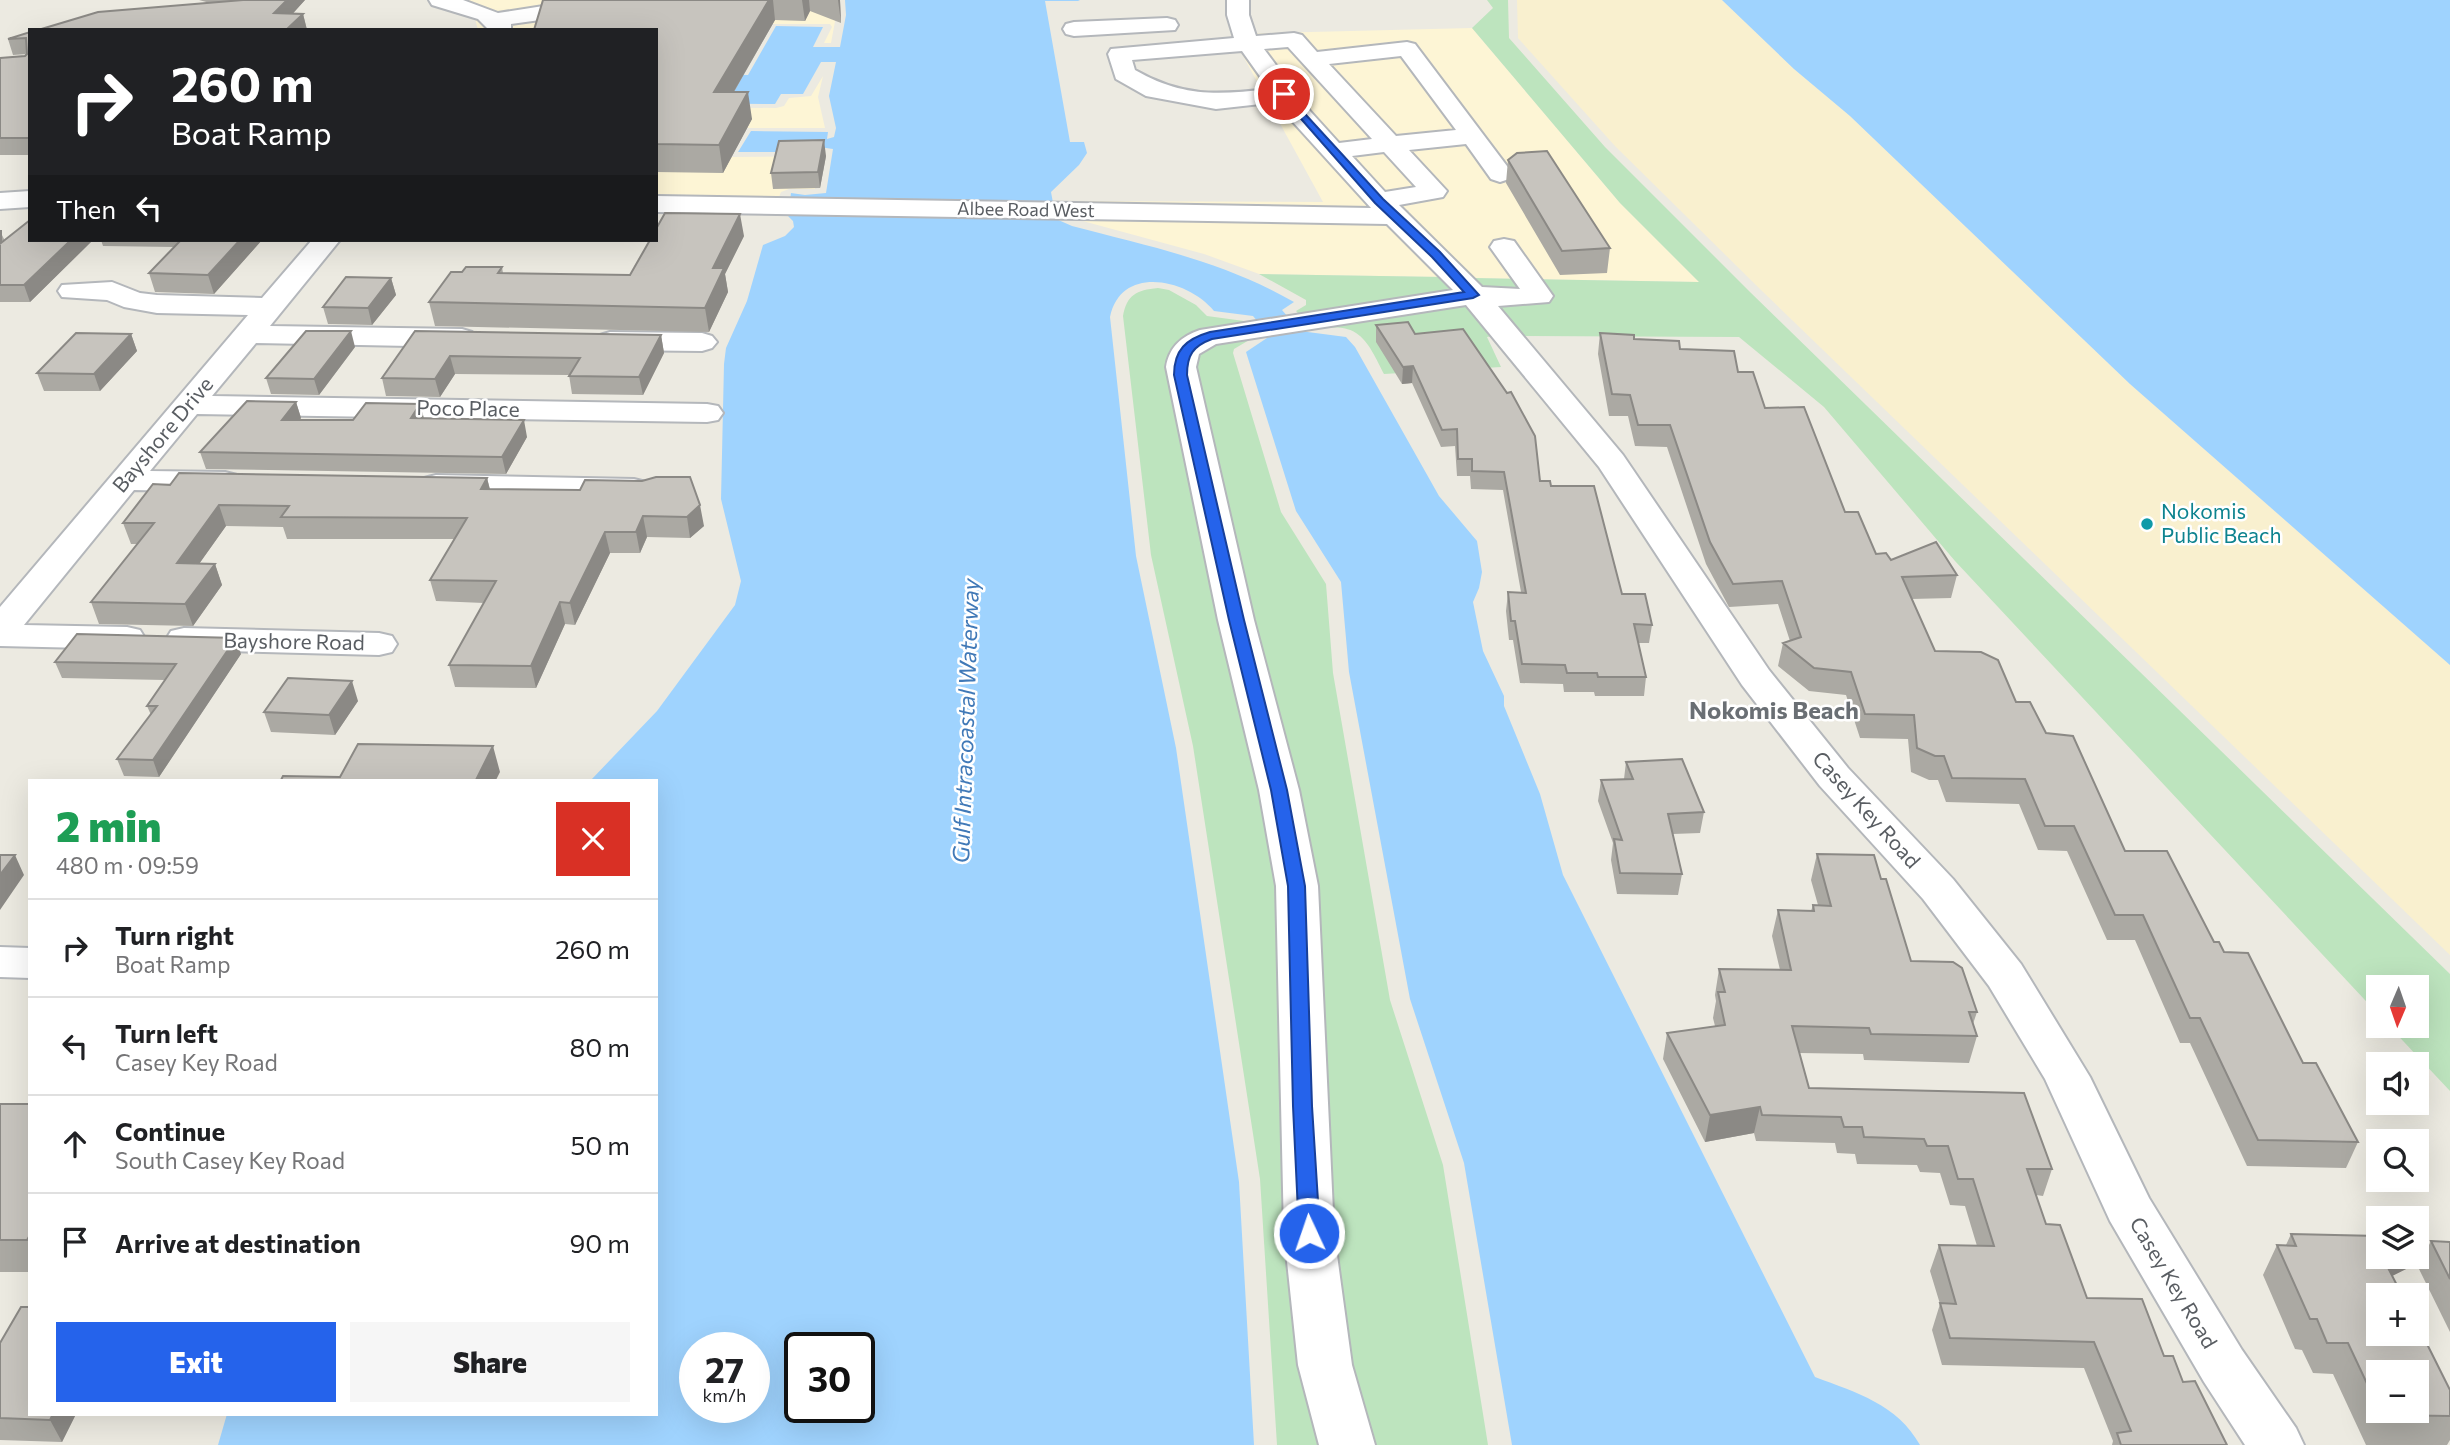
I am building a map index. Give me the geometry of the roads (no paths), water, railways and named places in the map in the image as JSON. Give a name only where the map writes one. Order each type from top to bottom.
[{"type":"street","points":[[440,0],[465,7],[498,25],[574,5],[675,8],[679,0]]},
{"type":"street","points":[[465,7],[517,0]]},
{"type":"street","points":[[1284,94],[1216,102],[1154,91],[1124,74],[1119,54],[1236,22],[1294,40],[1390,34],[1407,49],[1500,174]]},
{"type":"street","name":"Casey Key Road","points":[[1236,22],[1284,94],[1333,151],[1473,295],[1612,462],[1755,677],[1834,777],[1938,889],[2006,975],[2067,1077],[2128,1207],[2222,1366],[2276,1445]]},
{"type":"street","points":[[1074,29],[1182,25]]},
{"type":"street","points":[[1294,40],[1390,144]]},
{"type":"street","points":[[1311,58],[1407,49]]},
{"type":"street","points":[[1333,151],[1473,136]]},
{"type":"street","name":"Albee Road West","points":[[658,204],[1129,211],[1387,208],[1434,191],[1390,144]]},
{"type":"street","points":[[658,182],[711,181]]},
{"type":"street","points":[[0,201],[28,199]]},
{"type":"street","name":"Bayshore Drive","points":[[0,633],[324,242]]},
{"type":"street","points":[[1347,1445],[1325,1365],[1309,1233],[1297,886],[1279,790],[1236,620],[1181,375],[1181,362],[1186,349],[1194,341],[1242,330],[1473,295],[1507,299],[1539,296],[1504,247]]},
{"type":"street","points":[[72,290],[112,291],[134,301],[157,304],[270,307]]},
{"type":"street","points":[[247,334],[495,339]]},
{"type":"street","points":[[578,340],[702,342]]},
{"type":"street","name":"Poco Place","points":[[188,405],[707,413]]},
{"type":"street","points":[[125,480],[249,482]]},
{"type":"street","points":[[400,485],[646,489]]},
{"type":"street","name":"Bayshore Road","points":[[0,633],[379,644]]},
{"type":"street","points":[[0,962],[28,963]]},
{"type":"water","name":"Gulf Intracoastal Waterway","points":[[845,0],[1080,1],[1045,1],[1070,142],[1084,142],[1087,153],[1079,165],[1051,192],[1056,219],[1072,226],[1186,256],[1240,276],[1294,302],[1282,310],[1300,331],[1346,337],[1355,347],[1439,496],[1477,541],[1482,572],[1473,602],[1483,651],[1504,696],[1504,706],[1540,794],[1563,875],[1815,1377],[1861,1395],[1888,1410],[1911,1431],[1920,1445],[1512,1445],[1464,1163],[1410,999],[1349,672],[1341,582],[1296,511],[1246,352],[1270,336],[1253,316],[1214,311],[1188,291],[1156,282],[1141,283],[1127,289],[1117,300],[1110,317],[1136,556],[1176,748],[1239,1182],[1254,1445],[218,1445],[226,1416],[658,1416],[658,779],[592,779],[657,711],[735,605],[741,581],[721,499],[726,348],[747,301],[763,245],[785,236],[794,227],[788,216],[791,193],[826,193],[833,149],[819,147],[818,152],[738,152],[751,131],[828,132],[827,139],[834,137],[836,128],[829,96],[836,62],[821,62],[803,94],[781,94],[775,104],[671,103],[710,74],[748,75],[776,26],[823,27],[813,47],[840,47],[846,15]]},
{"type":"water","points":[[1722,0],[2450,0],[2450,665],[2130,384],[1850,116],[1794,69]]},
{"type":"place","name":"Nokomis Public Beach","points":[[2147,524]]},
{"type":"district","name":"Nokomis Beach","points":[[1774,711]]}]
